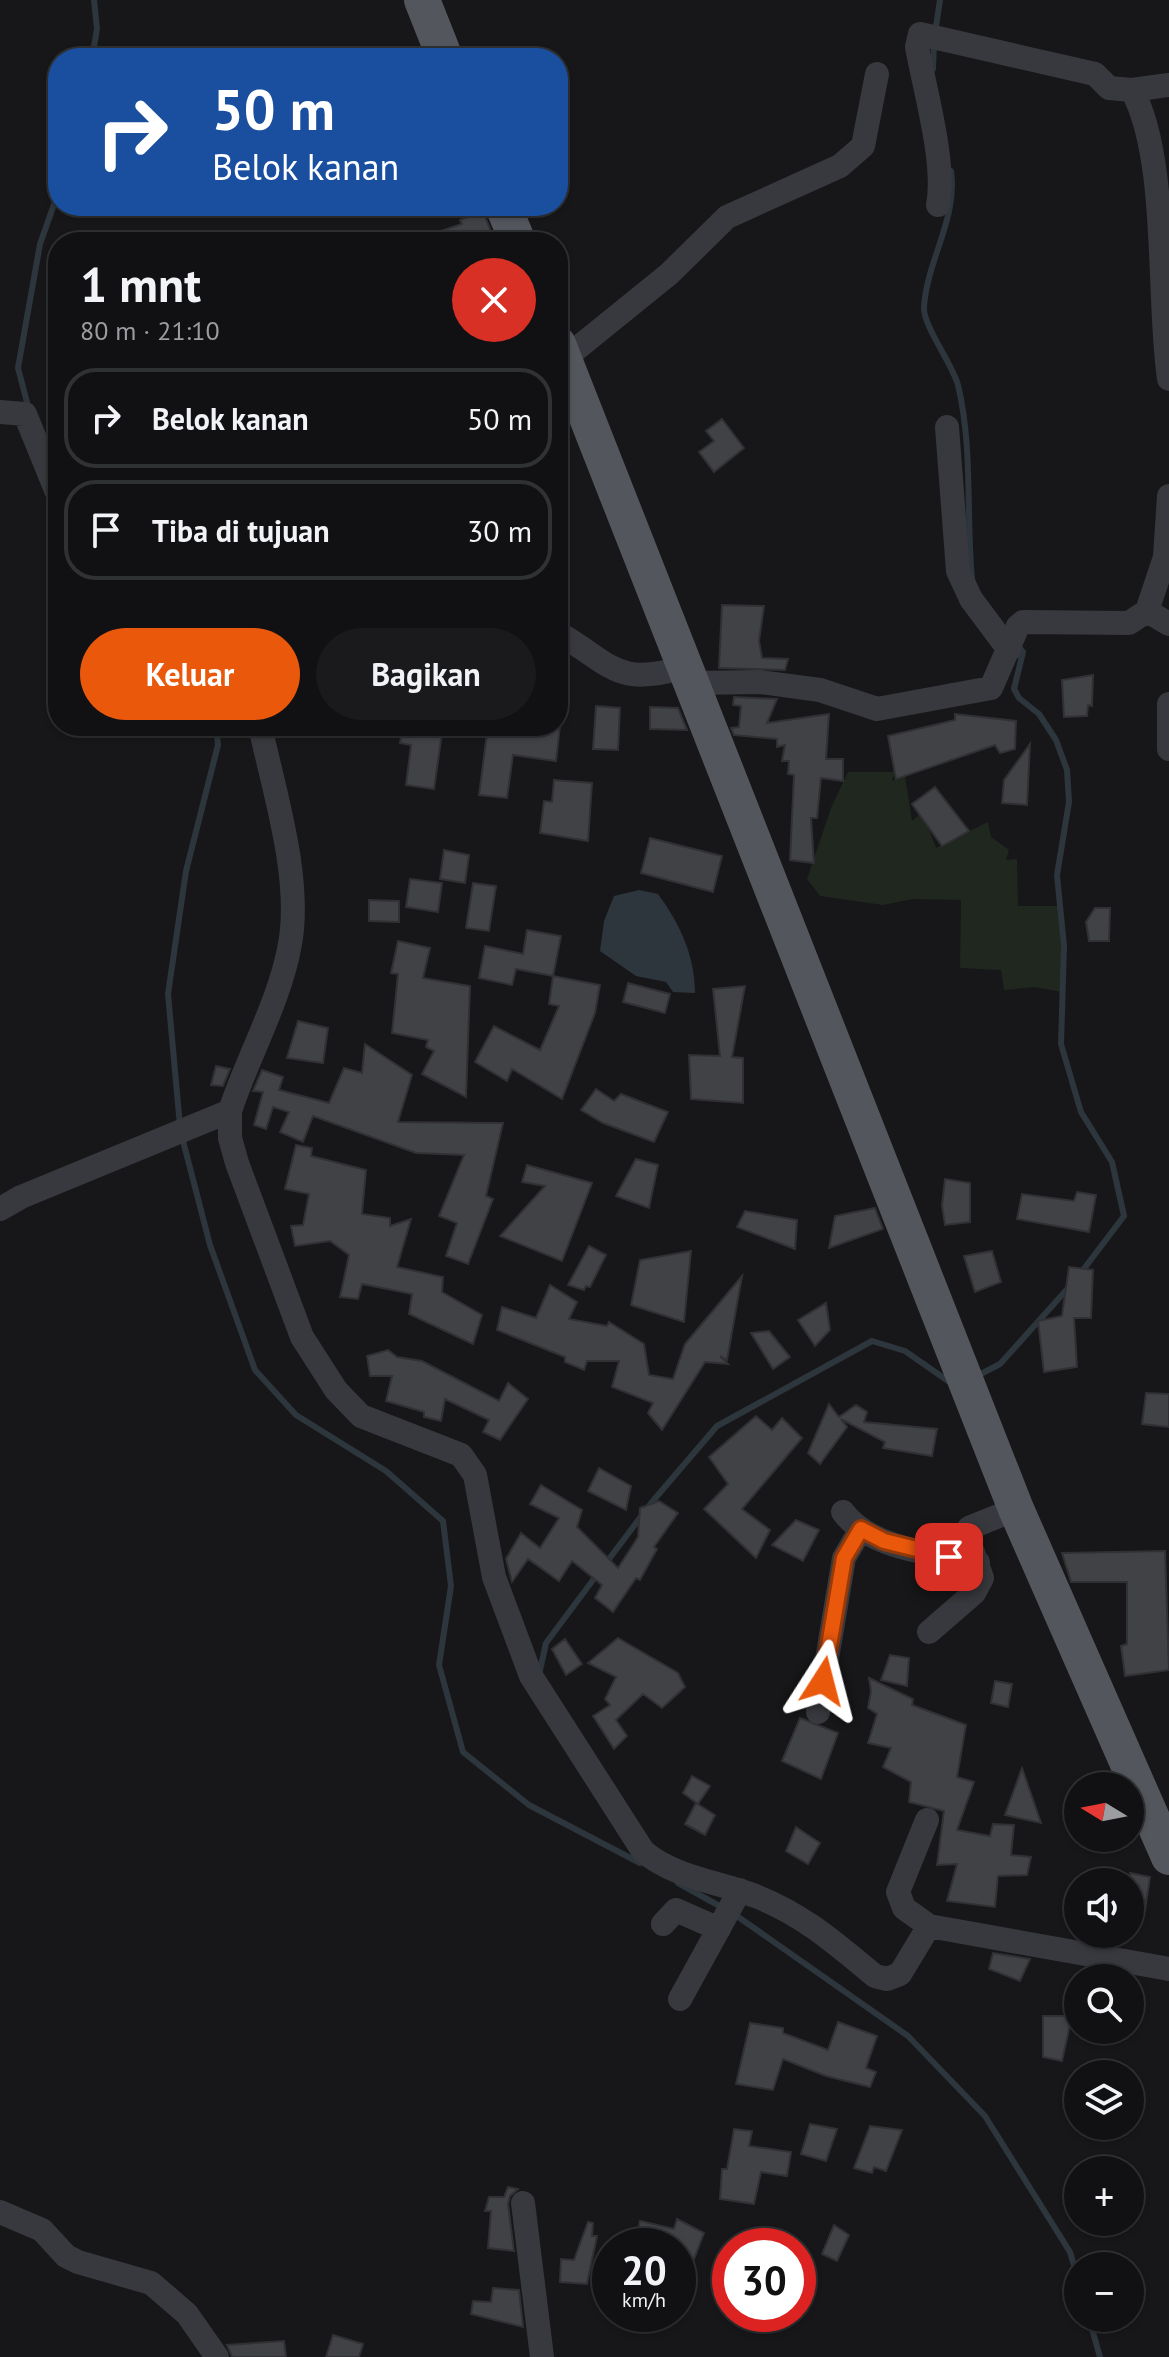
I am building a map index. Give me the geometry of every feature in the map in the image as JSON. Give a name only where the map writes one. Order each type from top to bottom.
[{"type":"main road","points":[[422,0],[441,48]]},
{"type":"main road","points":[[568,370],[1016,1509],[1169,1857]]},
{"type":"street","points":[[938,205],[941,190],[937,150],[917,47],[920,34],[1095,74],[1109,88],[1132,90],[1169,85]]},
{"type":"street","points":[[568,347],[669,274],[727,217],[840,166],[863,146],[877,74]]},
{"type":"street","points":[[1132,90],[1142,105],[1156,143],[1169,379]]},
{"type":"street","points":[[0,412],[25,414],[48,470]]},
{"type":"street","points":[[947,427],[958,571],[971,599],[1012,640]]},
{"type":"street","points":[[568,639],[603,665],[623,675],[689,675],[820,690],[877,709],[991,688],[1012,640],[1030,620],[1129,623],[1147,611],[1165,557],[1169,496]]},
{"type":"street","points":[[1147,611],[1169,624]]},
{"type":"street","points":[[1169,704],[1169,749]]},
{"type":"street","points":[[262,736],[283,834],[292,927],[280,978],[230,1111],[230,1138],[302,1337],[336,1390],[361,1416],[461,1455],[475,1475],[494,1577],[531,1676],[631,1837],[652,1859],[738,1896],[808,1921],[881,1979],[900,1974],[929,1926]]},
{"type":"street","points":[[0,1209],[230,1111]]},
{"type":"street","points":[[929,1632],[974,1593],[982,1578],[970,1544],[969,1528],[1016,1509]]},
{"type":"street","points":[[843,1512],[861,1529],[884,1541],[978,1562]]},
{"type":"street","points":[[818,1712],[844,1558],[861,1529]]},
{"type":"street","points":[[927,1820],[898,1892],[904,1908],[929,1926],[1169,1969]]},
{"type":"street","points":[[680,1999],[738,1896]]},
{"type":"street","points":[[663,1924],[671,1912],[681,1910],[720,1926]]},
{"type":"street","points":[[523,2203],[542,2357]]},
{"type":"street","points":[[0,2212],[42,2230],[66,2256],[78,2262],[151,2283],[187,2314],[217,2357]]},
{"type":"shaded area","points":[[848,772],[895,772],[892,781],[905,776],[912,821],[936,799],[928,827],[936,848],[988,822],[991,837],[1009,850],[1006,860],[1017,859],[1018,906],[1060,906],[1062,992],[1035,987],[1004,990],[1001,970],[960,968],[961,900],[913,899],[883,905],[820,896],[807,879],[831,808]]},
{"type":"shaded area","points":[[639,890],[658,894],[673,917],[689,953],[695,993],[673,992],[666,982],[636,976],[600,951],[604,921],[614,896]]},
{"type":"building","points":[[485,216],[491,232],[438,232],[462,224],[460,220]]},
{"type":"building","points":[[722,419],[744,448],[714,472],[699,452],[714,441],[706,431]]},
{"type":"building","points":[[722,605],[764,606],[759,641],[762,658],[788,659],[785,670],[719,668]]},
{"type":"building","points":[[1093,675],[1092,706],[1088,705],[1087,716],[1064,717],[1062,680]]},
{"type":"building","points":[[734,697],[777,699],[767,723],[829,714],[826,759],[843,759],[843,781],[821,778],[817,818],[811,818],[814,863],[790,860],[794,775],[788,774],[789,761],[782,761],[785,745],[777,747],[777,739],[734,735],[731,728],[739,727],[741,706],[733,705]]},
{"type":"building","points":[[596,706],[620,708],[618,750],[593,749]]},
{"type":"building","points":[[650,707],[678,708],[687,730],[650,729]]},
{"type":"building","points":[[955,714],[1016,721],[1015,749],[1000,753],[995,745],[896,779],[888,736],[955,720]]},
{"type":"building","points":[[401,736],[442,736],[434,789],[406,785],[411,745],[400,743]]},
{"type":"building","points":[[487,736],[559,736],[556,761],[513,755],[507,798],[479,795]]},
{"type":"building","points":[[1030,744],[1027,805],[1002,803],[1004,780]]},
{"type":"building","points":[[554,780],[592,783],[588,841],[540,833],[544,801],[552,802]]},
{"type":"building","points":[[935,787],[969,831],[942,846],[912,804]]},
{"type":"building","points":[[650,838],[722,856],[713,892],[641,873]]},
{"type":"building","points":[[444,850],[469,855],[465,883],[440,879]]},
{"type":"building","points":[[410,879],[442,883],[438,912],[406,907]]},
{"type":"building","points":[[473,883],[496,886],[489,931],[466,928]]},
{"type":"building","points":[[369,900],[399,901],[399,922],[369,921]]},
{"type":"building","points":[[1095,908],[1110,908],[1109,941],[1089,941],[1086,922]]},
{"type":"building","points":[[527,930],[561,936],[553,976],[516,969],[512,985],[479,978],[485,946],[523,954]]},
{"type":"building","points":[[398,941],[430,948],[423,978],[470,986],[466,1097],[422,1074],[434,1051],[426,1047],[428,1040],[392,1033],[398,974],[391,973]]},
{"type":"building","points":[[553,976],[600,985],[595,1013],[562,1099],[512,1069],[507,1081],[475,1062],[494,1026],[540,1050],[559,1006],[549,1004]]},
{"type":"building","points":[[628,983],[670,994],[665,1013],[623,1002]]},
{"type":"building","points":[[745,986],[732,1057],[743,1058],[743,1103],[691,1099],[689,1055],[720,1056],[713,989]]},
{"type":"building","points":[[298,1021],[328,1028],[323,1063],[287,1058]]},
{"type":"building","points":[[365,1044],[412,1075],[398,1122],[503,1123],[486,1196],[493,1199],[468,1264],[446,1256],[457,1223],[439,1216],[464,1155],[416,1153],[313,1116],[303,1142],[280,1132],[289,1112],[273,1107],[266,1129],[254,1125],[263,1092],[253,1091],[262,1070],[283,1077],[279,1090],[329,1103],[344,1068],[362,1073]]},
{"type":"building","points":[[216,1066],[230,1069],[223,1086],[211,1085]]},
{"type":"building","points":[[596,1089],[614,1101],[621,1094],[668,1112],[654,1142],[603,1123],[581,1110]]},
{"type":"building","points":[[296,1145],[312,1148],[311,1156],[366,1170],[362,1214],[390,1218],[390,1226],[411,1219],[397,1267],[443,1277],[442,1292],[482,1315],[473,1344],[409,1314],[412,1294],[362,1284],[358,1299],[340,1297],[349,1255],[330,1241],[295,1246],[291,1226],[303,1225],[309,1194],[285,1189]]},
{"type":"building","points":[[636,1159],[658,1165],[649,1208],[616,1196]]},
{"type":"building","points":[[527,1165],[592,1183],[562,1261],[500,1236],[545,1186],[522,1182]]},
{"type":"building","points":[[945,1179],[970,1183],[970,1222],[945,1225],[942,1206]]},
{"type":"building","points":[[1077,1192],[1096,1195],[1089,1232],[1017,1219],[1022,1194],[1074,1201]]},
{"type":"building","points":[[875,1208],[883,1229],[829,1248],[835,1216]]},
{"type":"building","points":[[745,1211],[797,1220],[795,1249],[737,1227]]},
{"type":"building","points":[[589,1246],[606,1255],[590,1287],[586,1286],[584,1290],[568,1285]]},
{"type":"building","points":[[691,1251],[684,1322],[631,1305],[640,1260]]},
{"type":"building","points":[[992,1251],[1001,1282],[975,1292],[964,1256]]},
{"type":"building","points":[[1069,1267],[1093,1270],[1091,1318],[1074,1318],[1077,1367],[1044,1372],[1038,1321],[1062,1316]]},
{"type":"building","points":[[742,1276],[727,1360],[720,1356],[728,1364],[705,1362],[662,1430],[648,1413],[653,1403],[612,1387],[619,1361],[587,1361],[584,1370],[565,1362],[565,1357],[497,1330],[502,1307],[536,1318],[550,1285],[577,1302],[569,1319],[607,1326],[609,1322],[644,1344],[649,1375],[673,1379],[685,1344]]},
{"type":"building","points":[[826,1303],[830,1330],[815,1346],[798,1320]]},
{"type":"building","points":[[769,1331],[790,1357],[773,1369],[751,1333]]},
{"type":"building","points":[[388,1350],[397,1357],[422,1361],[499,1401],[508,1383],[528,1399],[500,1440],[483,1432],[489,1420],[445,1399],[441,1421],[424,1417],[424,1412],[386,1401],[392,1376],[370,1376],[367,1356]]},
{"type":"building","points":[[1146,1393],[1169,1394],[1169,1427],[1142,1424]]},
{"type":"building","points":[[829,1404],[839,1417],[856,1405],[867,1412],[864,1422],[937,1429],[932,1456],[883,1448],[885,1442],[841,1419],[847,1427],[820,1464],[808,1453]]},
{"type":"building","points":[[756,1416],[772,1430],[782,1418],[802,1438],[742,1509],[770,1530],[756,1558],[704,1509],[728,1484],[709,1457]]},
{"type":"building","points":[[599,1468],[631,1486],[626,1510],[588,1491]]},
{"type":"building","points":[[541,1485],[582,1510],[577,1527],[618,1568],[638,1537],[640,1508],[659,1501],[678,1513],[654,1547],[657,1549],[640,1580],[636,1578],[613,1612],[595,1598],[602,1585],[572,1561],[559,1581],[528,1559],[512,1582],[506,1559],[521,1533],[540,1548],[559,1518],[530,1504]]},
{"type":"building","points":[[796,1520],[819,1530],[803,1561],[772,1545]]},
{"type":"building","points":[[1165,1551],[1169,1670],[1125,1676],[1121,1646],[1127,1644],[1127,1582],[1071,1582],[1062,1553]]},
{"type":"building","points":[[618,1638],[678,1673],[685,1687],[662,1708],[643,1694],[616,1720],[627,1736],[614,1749],[593,1716],[610,1705],[605,1699],[616,1677],[588,1663]]},
{"type":"building","points":[[565,1639],[582,1664],[566,1675],[552,1649]]},
{"type":"building","points":[[890,1655],[909,1658],[907,1686],[881,1680]]},
{"type":"building","points":[[869,1678],[913,1699],[912,1705],[966,1725],[957,1777],[974,1782],[957,1830],[990,1836],[993,1824],[1014,1825],[1011,1855],[1031,1857],[1027,1875],[998,1876],[995,1907],[947,1901],[957,1864],[937,1865],[944,1811],[909,1802],[911,1782],[883,1767],[891,1748],[868,1743],[877,1714],[868,1708],[871,1691]]},
{"type":"building","points":[[995,1681],[1012,1684],[1008,1707],[991,1703]]},
{"type":"building","points":[[800,1718],[838,1733],[821,1779],[782,1761]]},
{"type":"building","points":[[1022,1768],[1041,1823],[1005,1815]]},
{"type":"building","points":[[692,1776],[710,1786],[698,1804],[683,1793]]},
{"type":"building","points":[[696,1803],[715,1815],[705,1835],[685,1824]]},
{"type":"building","points":[[796,1827],[820,1843],[808,1864],[786,1851]]},
{"type":"building","points":[[1144,1876],[1150,1877],[1144,1911]]},
{"type":"building","points":[[993,1953],[1030,1959],[1020,1981],[989,1969]]},
{"type":"building","points":[[1043,2016],[1064,2016],[1066,2044],[1062,2061],[1043,2057]]},
{"type":"building","points":[[838,2022],[877,2036],[866,2068],[876,2072],[870,2087],[826,2076],[783,2059],[773,2090],[736,2084],[750,2023],[783,2028],[783,2033],[828,2050]]},
{"type":"building","points":[[810,2124],[837,2129],[826,2161],[801,2154]]},
{"type":"building","points":[[870,2126],[902,2130],[886,2171],[874,2167],[872,2173],[854,2168]]},
{"type":"building","points":[[734,2129],[752,2131],[749,2146],[791,2152],[787,2176],[761,2172],[754,2204],[720,2199],[722,2169],[727,2169]]},
{"type":"building","points":[[508,2187],[518,2189],[510,2196],[508,2204],[514,2251],[488,2248],[491,2211],[485,2211],[489,2197],[504,2197]]},
{"type":"building","points":[[677,2219],[694,2228],[674,2228]]},
{"type":"building","points":[[640,2221],[670,2228],[639,2228]]},
{"type":"building","points":[[588,2222],[593,2223],[592,2260],[587,2284],[560,2282],[561,2259],[574,2260]]},
{"type":"building","points":[[834,2225],[849,2235],[837,2261],[822,2254]]},
{"type":"building","points":[[696,2229],[704,2233],[696,2254]]},
{"type":"building","points":[[493,2288],[519,2290],[523,2327],[471,2314],[473,2301],[491,2302]]},
{"type":"building","points":[[333,2335],[363,2344],[359,2357],[326,2357]]},
{"type":"building","points":[[284,2341],[286,2357],[232,2357],[227,2345]]},
{"type":"waterway","points":[[94,0],[97,29],[94,48]]},
{"type":"waterway","points":[[935,33],[940,0]]},
{"type":"waterway","points":[[933,69],[934,44]]},
{"type":"waterway","points":[[951,171],[950,205],[930,273],[924,307],[928,324],[955,376],[963,409],[972,579]]},
{"type":"waterway","points":[[29,410],[18,368],[40,244],[50,216]]},
{"type":"waterway","points":[[1017,644],[1023,652],[1014,689],[1019,698],[1039,714],[1056,740],[1067,770],[1069,802],[1057,875],[1064,946],[1061,1044],[1081,1112],[1112,1162],[1124,1216],[1080,1274]]},
{"type":"waterway","points":[[180,1126],[168,994],[186,871],[218,745],[217,736]]},
{"type":"waterway","points":[[182,1137],[210,1245],[255,1370],[296,1415],[386,1471],[443,1521],[451,1586],[439,1665],[463,1752],[529,1805],[640,1863]]},
{"type":"waterway","points":[[975,1377],[1000,1364],[1070,1286]]},
{"type":"waterway","points":[[606,1563],[652,1502],[717,1426],[872,1341],[905,1351],[951,1383]]},
{"type":"waterway","points":[[539,1675],[546,1643],[599,1572]]},
{"type":"waterway","points":[[678,1883],[725,1909]]},
{"type":"waterway","points":[[734,1914],[908,2036],[985,2116],[1070,2252]]},
{"type":"waterway","points":[[1093,2332],[1100,2357]]},
{"type":"route","points":[[823,1681],[844,1558],[861,1529],[884,1541],[949,1557]]}]
